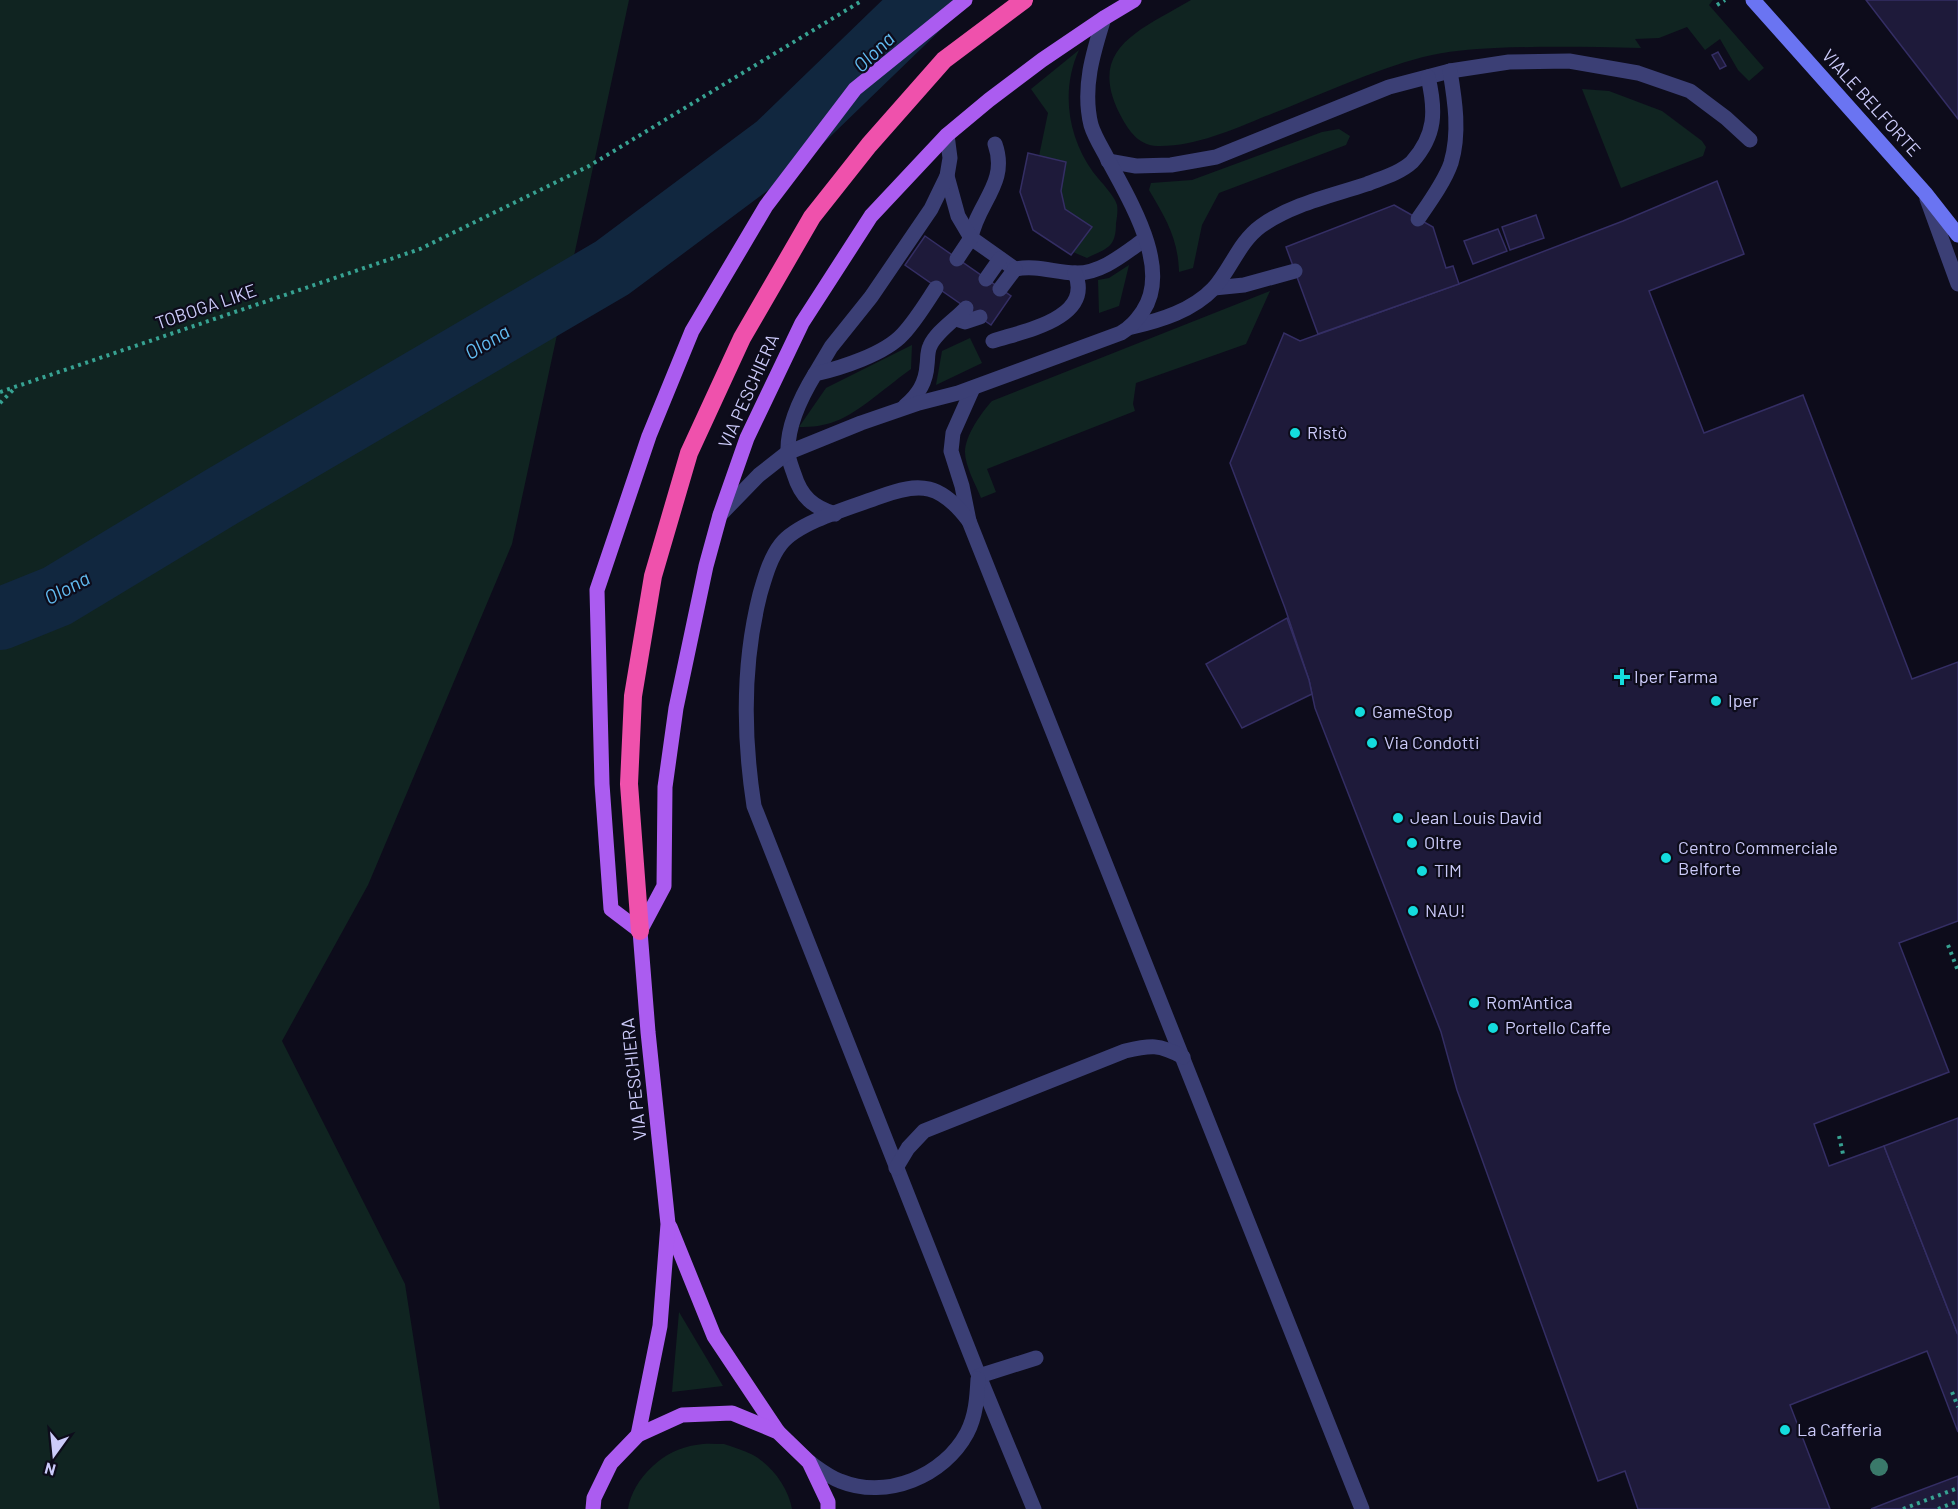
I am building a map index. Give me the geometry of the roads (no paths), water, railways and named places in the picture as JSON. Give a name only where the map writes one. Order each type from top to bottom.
[{"type":"highway","points":[[640,931],[629,784],[633,696],[653,576],[689,453],[742,338],[812,217],[869,145],[944,60],[1024,0]]},
{"type":"main road","points":[[640,931],[612,909],[602,784],[597,590],[649,436],[692,331],[766,206],[855,88],[965,0]]},
{"type":"main road","name":"VIA PESCHIERA","points":[[638,1435],[660,1326],[668,1224],[640,931],[664,886],[665,787],[676,708],[706,566],[720,515],[747,438],[802,323],[871,216],[947,135],[1042,60],[1134,0]]},
{"type":"main road","name":"VIALE BELFORTE","points":[[1753,0],[1925,193],[1958,235]]},
{"type":"main road","name":"VIA PESCHIERA","points":[[668,1224],[714,1336],[778,1432],[809,1462],[828,1502],[828,1509]]},
{"type":"main road","name":"VIA PESCHIERA","points":[[593,1509],[594,1498],[611,1463],[638,1435],[682,1414],[732,1413],[778,1432]]},
{"type":"street","points":[[1104,18],[1088,80],[1087,104],[1092,129],[1151,255],[1153,287],[1149,302],[1132,327]]},
{"type":"street","points":[[1108,161],[1136,166],[1171,165],[1216,157],[1389,87],[1450,71],[1509,62],[1569,61],[1638,73],[1690,91],[1726,118],[1750,140]]},
{"type":"street","points":[[1418,219],[1450,165],[1455,146],[1456,128],[1450,71]]},
{"type":"street","points":[[720,515],[759,475],[788,453],[861,423],[973,387],[1132,327],[1154,322],[1191,306],[1214,288],[1240,248],[1259,227],[1290,210],[1390,175],[1410,164],[1427,141],[1434,119],[1428,77]]},
{"type":"street","points":[[835,514],[820,510],[799,490],[788,453],[790,430],[801,397],[831,347],[871,297],[931,209],[947,176],[950,158],[947,135]]},
{"type":"street","points":[[957,259],[971,238],[972,228],[997,177],[999,160],[995,144]]},
{"type":"street","points":[[947,176],[958,216],[971,238],[1015,269],[1036,267],[1075,273],[1091,270],[1107,264],[1145,239]]},
{"type":"street","points":[[1925,193],[1958,284]]},
{"type":"street","points":[[986,279],[1000,259]]},
{"type":"street","points":[[1000,289],[1015,269]]},
{"type":"street","points":[[1214,288],[1244,285],[1295,271]]},
{"type":"street","points":[[993,341],[1060,317],[1072,307],[1078,294],[1079,282],[1075,273]]},
{"type":"street","points":[[815,374],[836,369],[888,346],[903,335],[936,288]]},
{"type":"street","points":[[900,410],[916,397],[923,384],[930,346],[938,334],[961,314],[965,322],[980,317]]},
{"type":"street","points":[[973,387],[952,433],[951,451],[962,486],[969,521],[1362,1509]]},
{"type":"street","points":[[969,521],[956,503],[939,493],[923,488],[903,488],[795,531],[781,544],[766,572],[756,610],[747,669],[745,728],[754,806],[896,1168],[1034,1509]]},
{"type":"street","points":[[896,1168],[908,1148],[924,1131],[1125,1051],[1148,1045],[1165,1048],[1183,1057]]},
{"type":"street","points":[[979,1376],[1036,1358]]},
{"type":"street","points":[[809,1462],[840,1481],[865,1487],[895,1486],[924,1476],[949,1457],[967,1432],[977,1404],[979,1376]]},
{"type":"waterway","name":"Olona","points":[[0,619],[57,596],[612,268],[777,145],[927,0]]},
{"type":"place","name":"Ristò","points":[[1295,433]]},
{"type":"place","name":"Iper Farma","points":[[1622,677]]},
{"type":"place","name":"Iper","points":[[1716,701]]},
{"type":"place","name":"GameStop","points":[[1360,712]]},
{"type":"place","name":"Via Condotti","points":[[1372,743]]},
{"type":"place","name":"Jean Louis David","points":[[1398,818]]},
{"type":"place","name":"Oltre","points":[[1412,843]]},
{"type":"place","name":"Centro Commerciale Belforte","points":[[1666,858]]},
{"type":"place","name":"TIM","points":[[1422,871]]},
{"type":"place","name":"NAU!","points":[[1413,911]]},
{"type":"place","name":"Rom'Antica","points":[[1474,1003]]},
{"type":"place","name":"Portello Caffe","points":[[1493,1028]]},
{"type":"place","name":"La Cafferia","points":[[1785,1430]]}]
